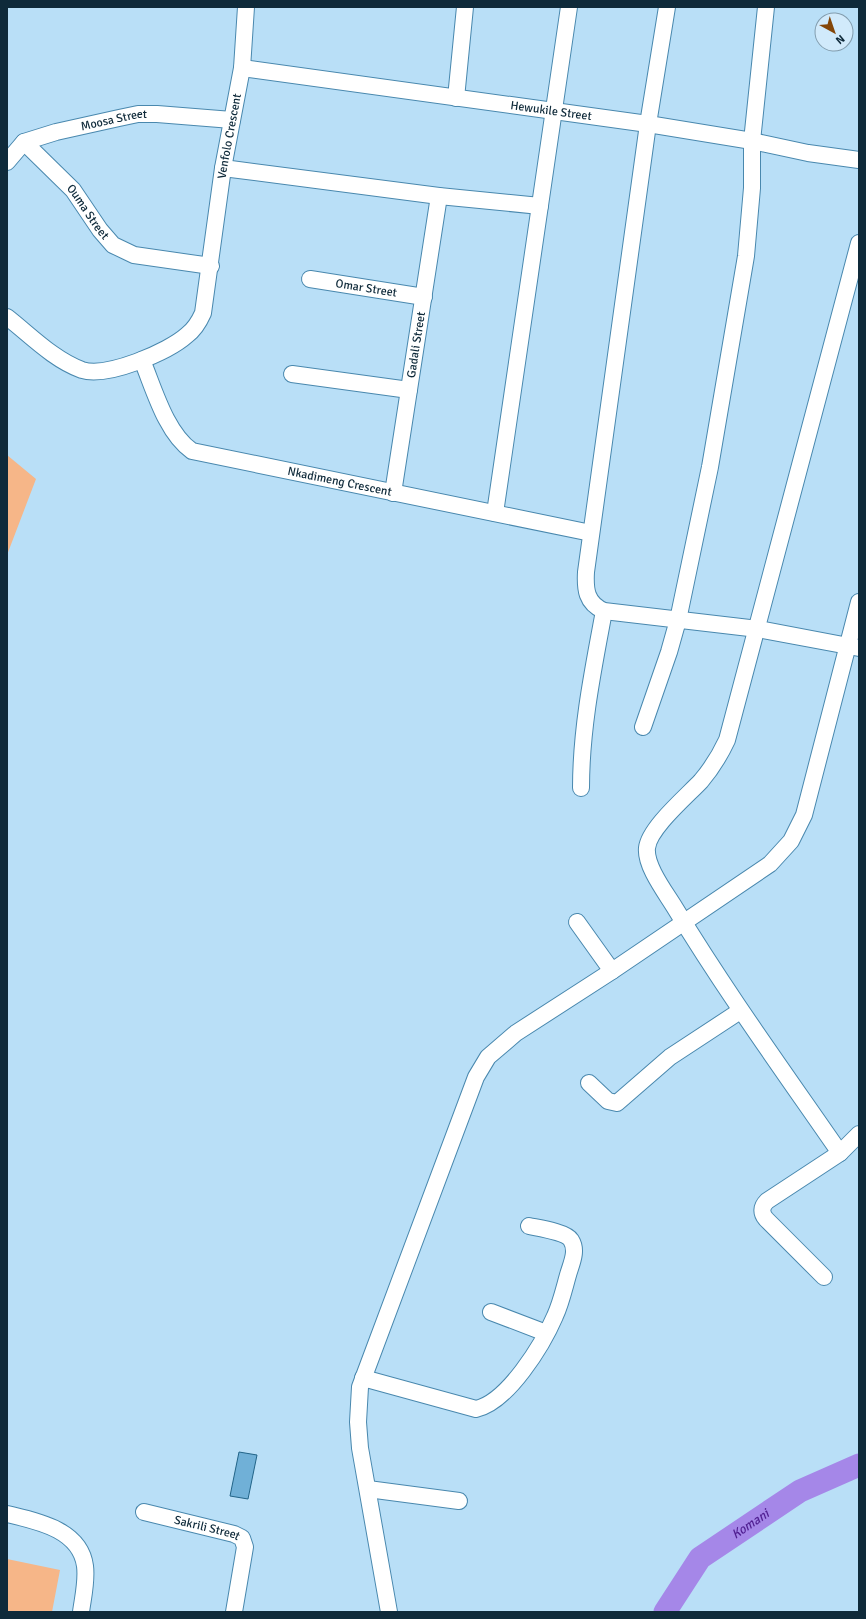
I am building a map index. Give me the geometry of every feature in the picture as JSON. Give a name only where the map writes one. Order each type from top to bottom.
[{"type":"street","name":"Venfolo Crescent","points":[[7,317],[47,349],[81,369],[89,372],[100,372],[142,360],[182,339],[200,321],[204,313],[223,168],[242,68],[246,7]]},
{"type":"street","points":[[456,98],[465,7]]},
{"type":"street","points":[[495,513],[540,206],[552,112],[569,7]]},
{"type":"street","points":[[667,7],[648,124],[591,533],[585,586],[588,597],[592,603],[604,611],[758,629],[853,646]]},
{"type":"street","points":[[642,727],[669,652],[678,620],[710,467],[746,256],[752,188],[752,142],[766,7]]},
{"type":"street","name":"Hewukile Street","points":[[242,68],[552,112],[648,124],[808,153],[859,160]]},
{"type":"street","name":"Moosa Street","points":[[24,142],[56,132],[138,114],[157,114],[232,120]]},
{"type":"street","points":[[7,162],[24,142]]},
{"type":"street","name":"Ouma Street","points":[[24,142],[73,190],[100,230],[113,245],[134,255],[211,266]]},
{"type":"street","points":[[223,168],[439,196],[540,206]]},
{"type":"street","name":"Gadali Street","points":[[393,493],[439,196]]},
{"type":"street","points":[[840,1153],[740,1010],[684,923],[649,862],[647,848],[650,839],[664,820],[701,781],[721,754],[732,723],[859,242]]},
{"type":"street","name":"Omar Street","points":[[310,279],[424,296]]},
{"type":"street","name":"Nkadimeng Crescent","points":[[142,360],[171,427],[178,439],[192,451],[591,533]]},
{"type":"street","points":[[292,374],[409,390]]},
{"type":"street","points":[[389,1612],[360,1448],[358,1422],[359,1399],[363,1378],[480,1069],[488,1057],[516,1034],[770,864],[791,841],[804,815],[853,646],[859,602]]},
{"type":"street","points":[[581,788],[581,750],[584,722],[604,611]]},
{"type":"street","points":[[577,922],[612,971]]},
{"type":"street","points":[[589,1083],[608,1101],[617,1103],[670,1057],[740,1010]]},
{"type":"street","points":[[824,1277],[766,1219],[762,1210],[767,1201],[840,1153],[859,1134]]},
{"type":"street","points":[[363,1378],[472,1408],[480,1408],[490,1404],[508,1388],[523,1370],[546,1333],[560,1303],[574,1254],[574,1247],[570,1238],[565,1234],[528,1226]]},
{"type":"street","points":[[491,1312],[546,1333]]},
{"type":"street","points":[[368,1490],[459,1501]]},
{"type":"street","name":"Sakrili Street","points":[[144,1512],[234,1534],[242,1538],[245,1547],[234,1612]]},
{"type":"street","points":[[7,1514],[36,1521],[55,1529],[70,1539],[80,1551],[85,1565],[81,1612]]},
{"type":"shaded area","points":[[7,455],[36,479],[7,555]]},
{"type":"shaded area","points":[[7,1559],[60,1570],[52,1612],[7,1612]]},
{"type":"building","points":[[239,1452],[257,1455],[248,1499],[230,1496]]},
{"type":"waterway","name":"Komani","points":[[665,1612],[700,1558],[800,1491],[859,1465]]}]
